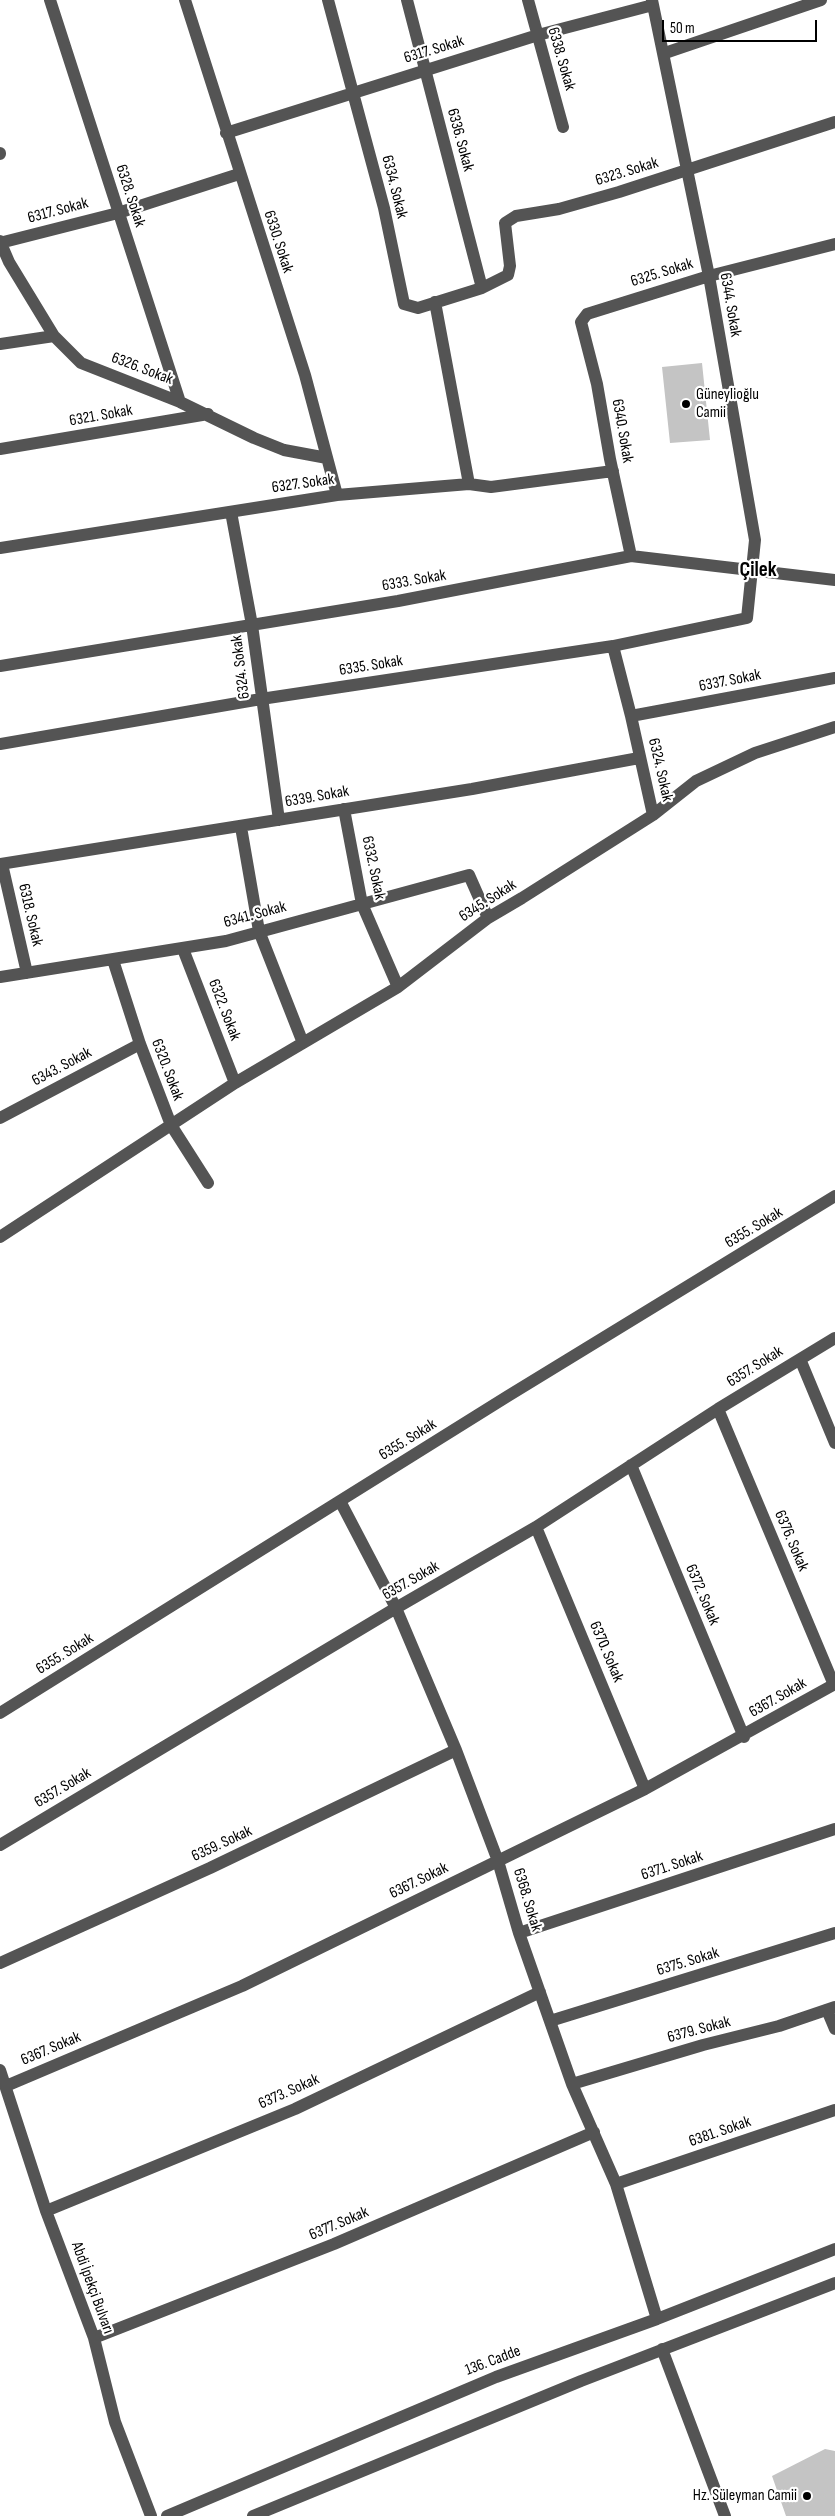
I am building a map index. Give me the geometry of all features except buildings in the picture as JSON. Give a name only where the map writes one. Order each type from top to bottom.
[{"type":"street","name":"6328. Sokak","points":[[50,0],[180,402]]},
{"type":"street","name":"6330. Sokak","points":[[185,0],[239,174],[305,375],[338,495]]},
{"type":"street","name":"6334. Sokak","points":[[328,0],[384,208],[404,304],[418,308],[482,288]]},
{"type":"street","name":"6336. Sokak","points":[[408,0],[482,288]]},
{"type":"street","name":"6338. Sokak","points":[[528,0],[563,127]]},
{"type":"street","points":[[664,53],[821,0]]},
{"type":"street","name":"6317. Sokak","points":[[226,133],[538,35],[653,3]]},
{"type":"street","name":"6344. Sokak","points":[[653,3],[709,276],[755,540],[747,618]]},
{"type":"street","name":"6323. Sokak","points":[[482,288],[508,275],[510,266],[505,223],[516,216],[559,209],[835,122]]},
{"type":"street","name":"6317. Sokak","points":[[0,242],[118,213],[239,174]]},
{"type":"street","name":"6326. Sokak","points":[[0,242],[9,262],[54,336],[82,363],[208,414],[254,438],[284,450],[327,458]]},
{"type":"street","name":"6325. Sokak","points":[[586,314],[709,276],[835,244]]},
{"type":"street","points":[[435,302],[469,484]]},
{"type":"street","name":"6340. Sokak","points":[[586,314],[581,322],[597,384],[631,556]]},
{"type":"street","points":[[0,344],[54,336]]},
{"type":"street","name":"6321. Sokak","points":[[0,449],[208,414]]},
{"type":"street","name":"6327. Sokak","points":[[0,548],[338,495],[469,484],[490,488],[613,471]]},
{"type":"street","name":"6324. Sokak","points":[[231,512],[252,625],[279,820]]},
{"type":"street","name":"6333. Sokak","points":[[0,666],[398,601],[631,556],[835,580]]},
{"type":"street","name":"6335. Sokak","points":[[0,744],[261,700],[613,646],[747,618]]},
{"type":"street","name":"6324. Sokak","points":[[613,646],[632,716],[639,758],[653,815]]},
{"type":"street","name":"6337. Sokak","points":[[632,716],[835,678]]},
{"type":"street","name":"6345. Sokak","points":[[0,1237],[235,1083],[398,987],[488,918],[653,815],[696,781],[755,753],[835,727]]},
{"type":"street","name":"6339. Sokak","points":[[1,864],[472,789],[639,758]]},
{"type":"street","name":"6332. Sokak","points":[[344,809],[362,904],[398,987]]},
{"type":"street","points":[[241,826],[259,931],[303,1043]]},
{"type":"street","name":"6318. Sokak","points":[[1,864],[27,973]]},
{"type":"street","name":"6341. Sokak","points":[[0,978],[226,940],[469,875],[488,918]]},
{"type":"street","name":"6322. Sokak","points":[[183,948],[235,1083]]},
{"type":"street","name":"6320. Sokak","points":[[113,960],[140,1044],[171,1125],[208,1184]]},
{"type":"street","name":"6343. Sokak","points":[[0,1118],[140,1044]]},
{"type":"street","name":"6355. Sokak","points":[[0,1713],[835,1196]]},
{"type":"street","name":"6357. Sokak","points":[[0,1845],[396,1608],[536,1527],[718,1409],[835,1338]]},
{"type":"street","points":[[800,1359],[835,1444]]},
{"type":"street","name":"6376. Sokak","points":[[718,1409],[835,1685]]},
{"type":"street","name":"6372. Sokak","points":[[631,1465],[744,1737]]},
{"type":"street","name":"6368. Sokak","points":[[340,1501],[396,1608],[456,1750],[498,1861],[519,1933],[572,2084],[616,2184],[657,2319]]},
{"type":"street","name":"6370. Sokak","points":[[536,1527],[645,1790]]},
{"type":"street","name":"6367. Sokak","points":[[6,2086],[242,1986],[645,1790],[835,1685]]},
{"type":"street","name":"6359. Sokak","points":[[0,1963],[210,1868],[456,1750]]},
{"type":"street","name":"6371. Sokak","points":[[519,1933],[835,1829]]},
{"type":"street","name":"6375. Sokak","points":[[550,2021],[835,1934]]},
{"type":"street","name":"6373. Sokak","points":[[46,2210],[295,2109],[540,1992]]},
{"type":"street","points":[[831,2009],[835,2029]]},
{"type":"street","name":"6379. Sokak","points":[[572,2084],[703,2045],[779,2026],[831,2009]]},
{"type":"street","name":"Abdi İpekçi Bulvarı","points":[[0,2070],[46,2210],[94,2338],[115,2422],[151,2516]]},
{"type":"street","name":"6381. Sokak","points":[[616,2184],[835,2110]]},
{"type":"street","name":"6377. Sokak","points":[[94,2338],[334,2244],[594,2132]]},
{"type":"street","name":"136. Cadde","points":[[167,2516],[496,2377],[657,2319],[835,2249]]},
{"type":"street","points":[[253,2516],[662,2349],[835,2283]]},
{"type":"street","points":[[662,2349],[725,2516]]},
{"type":"place","name":"Güneylioğlu Camii","points":[[686,404]]},
{"type":"place","name":"Hz. Süleyman Camii","points":[[807,2496]]},
{"type":"district","name":"Çilek","points":[[758,571]]}]
